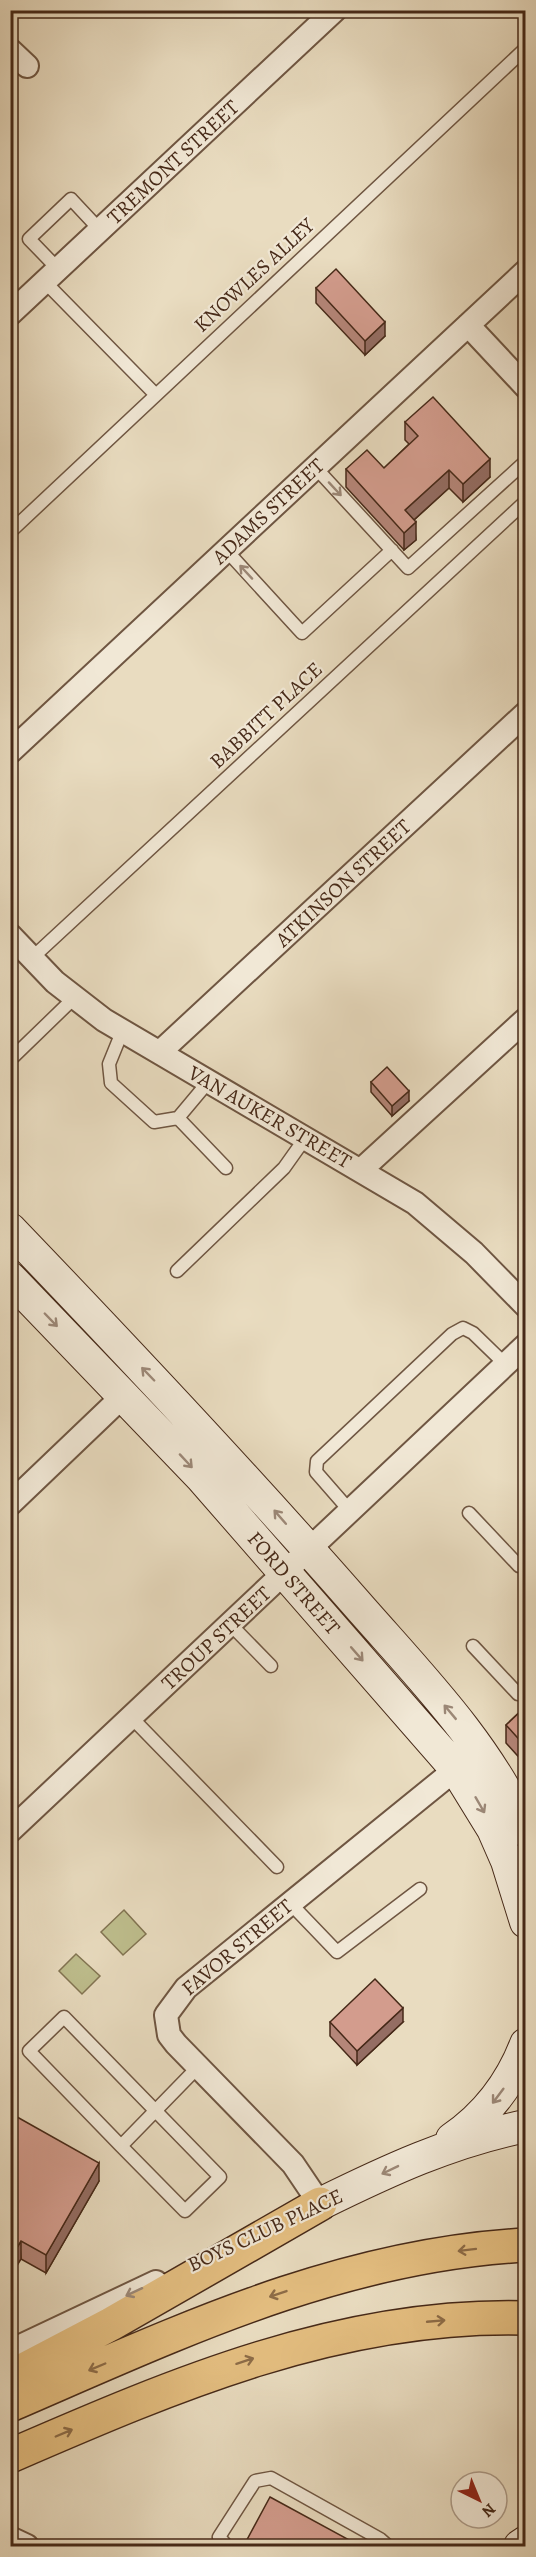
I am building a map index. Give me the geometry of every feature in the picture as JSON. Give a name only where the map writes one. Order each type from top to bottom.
[{"type":"highway","points":[[10,2378],[119,2320],[320,2204]]},
{"type":"highway","points":[[10,2405],[225,2313],[326,2279],[430,2255],[525,2245]]},
{"type":"highway","points":[[10,2456],[166,2390],[300,2345],[402,2324],[472,2318],[525,2318]]},
{"type":"main road","name":"FORD STREET","points":[[10,1229],[210,1439],[437,1696],[480,1750],[502,1785],[525,1832]]},
{"type":"main road","name":"FORD STREET","points":[[10,1278],[202,1478],[456,1769],[493,1829],[507,1861],[525,1922]]},
{"type":"main road","points":[[427,2154],[464,2131],[490,2106],[515,2070],[525,2044]]},
{"type":"main road","name":"BOYS CLUB PLACE","points":[[320,2204],[427,2154],[462,2141],[525,2126]]},
{"type":"main road","points":[[520,2547],[525,2542]]},
{"type":"street","name":"TREMONT STREET","points":[[10,314],[335,10]]},
{"type":"street","points":[[10,50],[27,66]]},
{"type":"street","name":"ADAMS STREET","points":[[10,752],[525,271]]},
{"type":"street","points":[[468,325],[525,387]]},
{"type":"street","name":"ATKINSON STREET","points":[[160,1052],[525,713]]},
{"type":"street","name":"VAN AUKER STREET","points":[[10,935],[74,999],[122,1032],[306,1137],[415,1203],[444,1225],[525,1306]]},
{"type":"street","points":[[361,1170],[525,1018]]},
{"type":"street","name":"TROUP STREET","points":[[10,1831],[525,1345]]},
{"type":"street","points":[[10,1504],[123,1396]]},
{"type":"street","name":"FAVOR STREET","points":[[320,2204],[301,2173],[169,2035],[166,2015],[174,2000],[186,1988],[480,1750]]},
{"type":"street","name":"BOYS CLUB PLACE","points":[[10,2351],[320,2204]]},
{"type":"street","points":[[10,2538],[27,2547]]},
{"type":"lane","name":"KNOWLES ALLEY","points":[[10,532],[525,48]]},
{"type":"lane","points":[[100,230],[70,199],[29,239],[52,275],[155,394]]},
{"type":"lane","points":[[315,467],[408,568],[525,461]]},
{"type":"lane","name":"BABBITT PLACE","points":[[32,958],[525,501]]},
{"type":"lane","points":[[226,550],[302,633],[392,550]]},
{"type":"lane","points":[[10,1060],[74,999]]},
{"type":"lane","points":[[122,1032],[109,1064],[111,1083],[154,1122],[178,1118],[210,1081]]},
{"type":"lane","points":[[178,1118],[226,1168]]},
{"type":"lane","points":[[177,1271],[284,1168],[306,1137]]},
{"type":"lane","points":[[350,1511],[316,1472],[317,1461],[452,1334],[463,1328],[472,1333],[505,1364]]},
{"type":"lane","points":[[469,1513],[519,1566],[525,1560]]},
{"type":"lane","points":[[230,1624],[271,1666]]},
{"type":"lane","points":[[473,1647],[518,1694],[525,1688]]},
{"type":"lane","points":[[131,1717],[277,1868]]},
{"type":"lane","points":[[290,1904],[337,1953],[420,1890]]},
{"type":"lane","points":[[64,2017],[220,2177],[185,2211],[122,2146],[29,2051],[64,2017]]},
{"type":"lane","points":[[122,2146],[198,2067]]},
{"type":"lane","points":[[226,2547],[219,2537],[255,2481],[271,2478],[380,2539],[388,2547]]},
{"type":"green space","points":[[124,1910],[146,1934],[123,1955],[101,1932]]},
{"type":"green space","points":[[76,1954],[100,1976],[82,1994],[59,1971]]},
{"type":"building","points":[[336,269],[385,322],[365,341],[316,288]]},
{"type":"building","points":[[433,397],[490,459],[463,484],[449,470],[405,510],[416,522],[404,533],[346,469],[367,450],[384,468],[418,436],[405,422]]},
{"type":"building","points":[[387,1067],[409,1091],[392,1106],[371,1082]]},
{"type":"building","points":[[525,1707],[525,1746],[506,1725]]},
{"type":"building","points":[[375,1979],[403,2008],[357,2051],[330,2022]]},
{"type":"building","points":[[10,2113],[99,2163],[46,2255],[21,2241],[10,2259]]},
{"type":"building","points":[[270,2497],[362,2547],[243,2547]]}]
